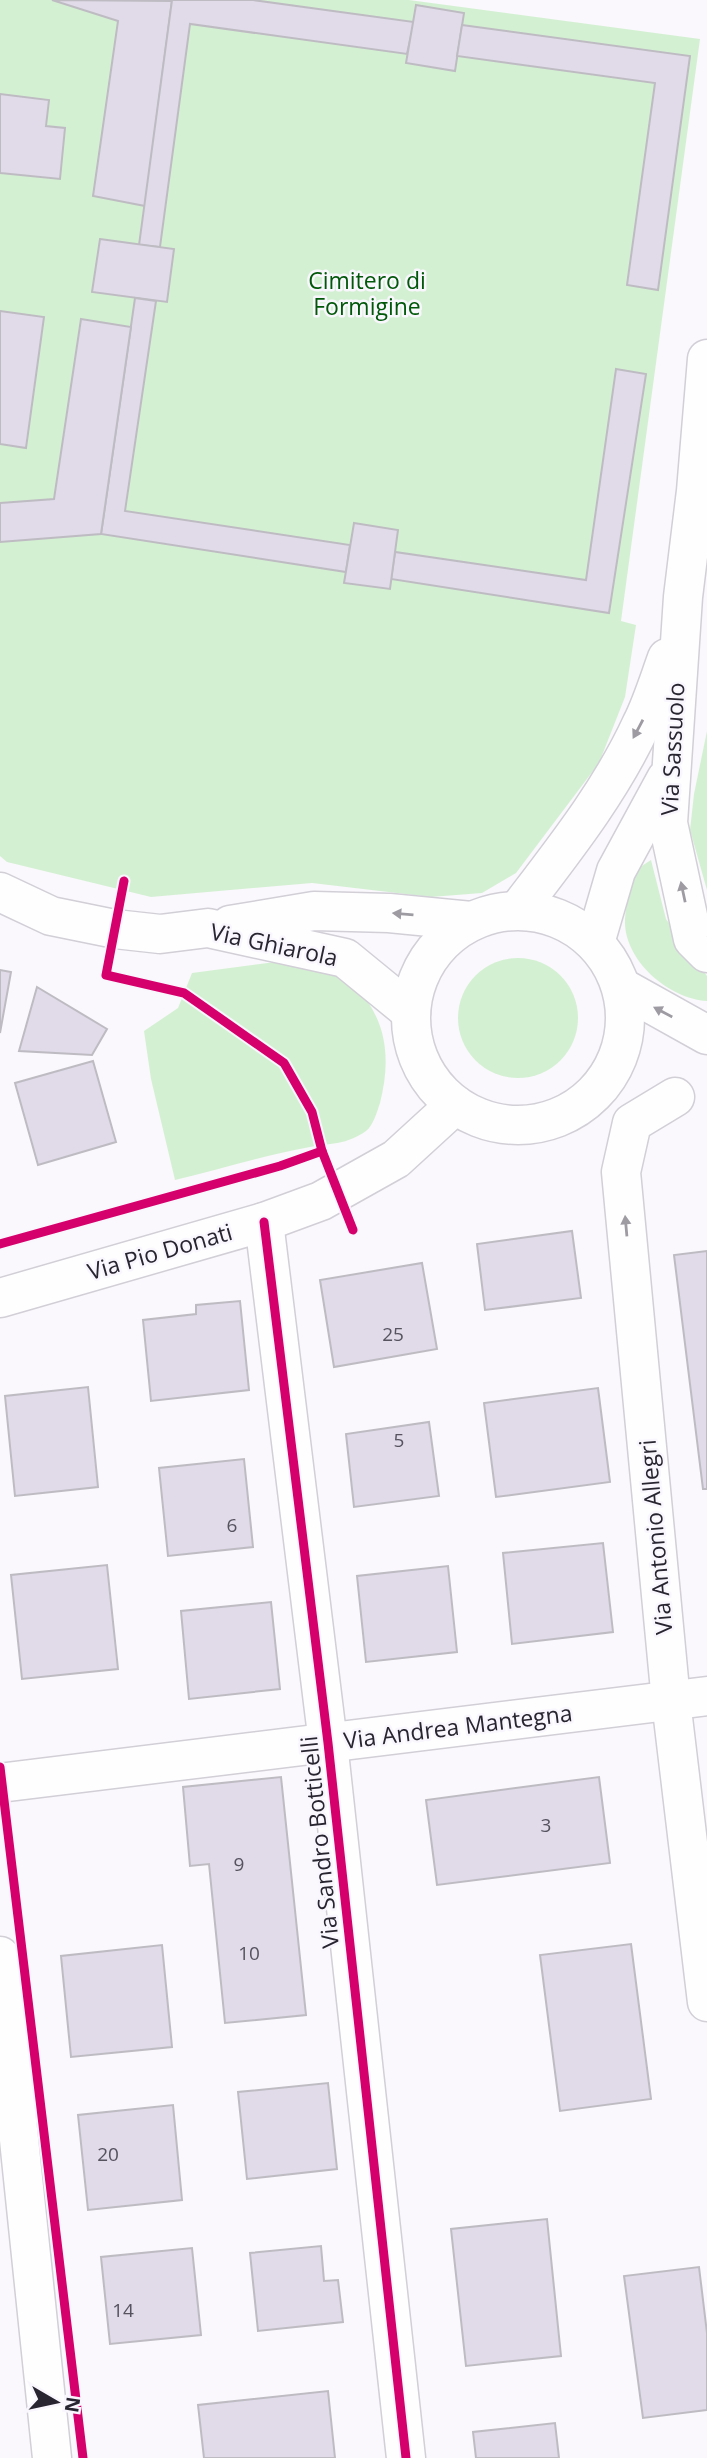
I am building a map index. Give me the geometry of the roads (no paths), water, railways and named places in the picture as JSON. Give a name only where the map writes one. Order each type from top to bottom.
[{"type":"street","name":"Via Sassuolo","points":[[707,359],[681,620],[668,823],[693,939],[707,953]]},
{"type":"street","name":"Via Sassuolo","points":[[518,910],[573,837],[642,724],[681,620]]},
{"type":"street","points":[[595,943],[616,871],[671,771]]},
{"type":"street","name":"Via Ghiarola","points":[[0,892],[51,916],[115,929],[160,933],[208,928],[345,958],[411,1012]]},
{"type":"street","points":[[518,910],[546,914],[573,925],[595,943],[611,964],[621,987],[625,1009],[622,1042],[610,1073],[596,1091],[561,1116],[518,1126],[495,1124],[455,1105],[437,1089],[423,1069],[414,1046],[411,1012],[420,974],[432,952],[450,935],[471,921],[494,913],[518,910]]},
{"type":"street","points":[[208,928],[314,911],[389,912],[471,921]]},
{"type":"street","points":[[621,987],[707,1035]]},
{"type":"street","points":[[596,1091],[654,1093],[691,1100]]},
{"type":"street","name":"Via Antonio Allegri","points":[[691,1100],[632,1123],[621,1172],[632,1293],[689,1699],[707,2002]]},
{"type":"street","name":"Via Pio Donati","points":[[0,1298],[264,1222],[321,1201],[396,1159],[455,1105]]},
{"type":"street","name":"Via Sandro Botticelli","points":[[264,1222],[328,1743],[406,2458]]},
{"type":"street","name":"Via Andrea Mantegna","points":[[0,1783],[689,1699]]},
{"type":"street","points":[[0,1956],[52,2458]]},
{"type":"park label","name":"Cimitero di Formigine","points":[[367,294]]}]
